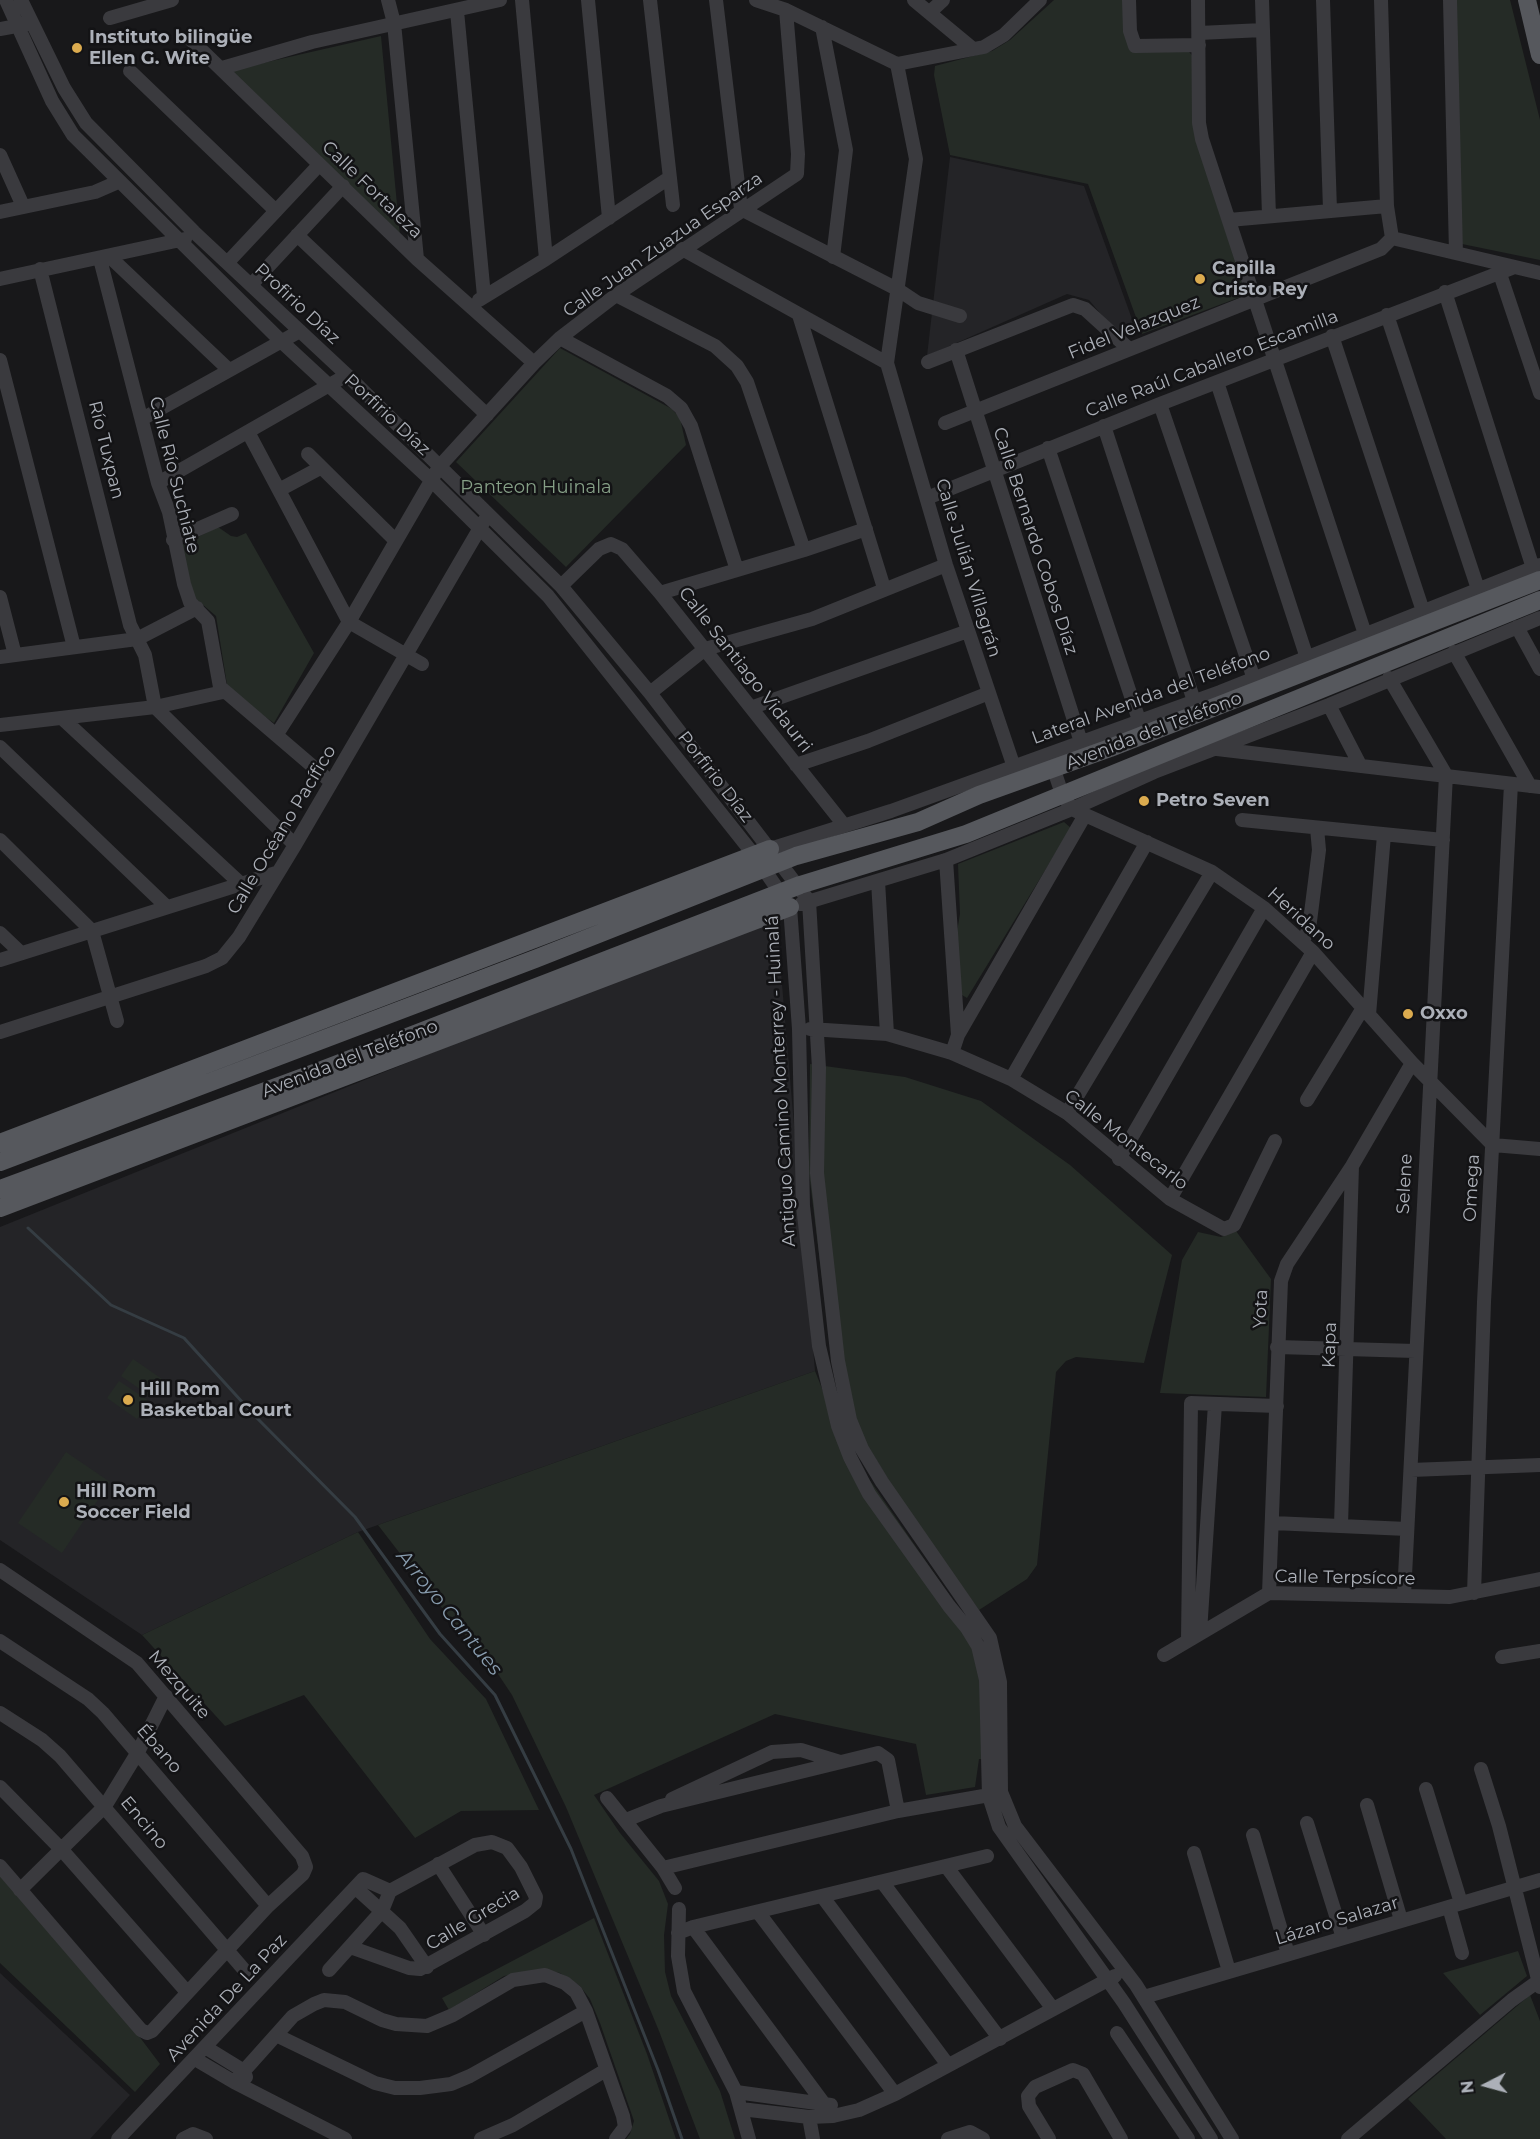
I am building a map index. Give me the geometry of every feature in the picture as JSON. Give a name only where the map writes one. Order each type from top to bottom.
[{"type":"main road","points":[[1527,0],[1537,31],[1540,55]]},
{"type":"main road","name":"Avenida del Teléfono","points":[[497,965],[767,859],[896,830],[1016,773],[1054,770],[1222,698],[1538,571]]},
{"type":"main road","name":"Avenida del Teléfono","points":[[0,1189],[117,1154],[317,1072],[582,978],[699,923],[785,900],[933,845],[1073,806],[1540,600]]},
{"type":"main road","points":[[582,978],[785,900]]},
{"type":"main road","points":[[4,1151],[99,1122],[497,965]]},
{"type":"main road","points":[[4,1151],[497,965]]},
{"type":"main road","points":[[0,1208],[117,1154],[99,1122]]},
{"type":"street","points":[[110,18],[172,0]]},
{"type":"street","points":[[388,0],[393,23],[417,259]]},
{"type":"street","points":[[222,68],[393,23],[500,0]]},
{"type":"street","points":[[522,0],[546,259]]},
{"type":"street","points":[[588,0],[609,218]]},
{"type":"street","points":[[650,0],[669,178],[674,205]]},
{"type":"street","points":[[716,0],[741,209],[897,289],[918,303],[960,316]]},
{"type":"street","points":[[756,0],[786,10],[897,64],[973,49],[995,41],[1040,0]]},
{"type":"street","points":[[914,0],[973,49]]},
{"type":"street","points":[[930,12],[943,0]]},
{"type":"street","points":[[1130,0],[1130,31],[1135,46],[1263,30]]},
{"type":"street","points":[[1198,0],[1201,131],[1365,634]]},
{"type":"street","points":[[1262,0],[1269,216]]},
{"type":"street","points":[[1323,0],[1330,210]]},
{"type":"street","points":[[1382,0],[1387,206],[1392,238],[1456,253],[1506,269],[1540,273]]},
{"type":"street","points":[[1450,0],[1456,253]]},
{"type":"street","name":"Porfirio Díaz","points":[[12,3],[25,25],[64,123],[118,182],[282,342],[430,479],[548,596],[767,859]]},
{"type":"street","name":"Calle Juan Zuazua Esparza","points":[[277,734],[349,622],[430,479],[534,363],[560,338],[616,295],[741,209],[791,180],[799,166],[786,10]]},
{"type":"street","points":[[457,11],[484,296]]},
{"type":"street","points":[[0,30],[25,25]]},
{"type":"street","name":"Profirio Díaz","points":[[25,25],[86,123],[194,232],[347,375],[561,586],[650,693],[767,859]]},
{"type":"street","points":[[822,27],[846,150],[833,257]]},
{"type":"street","name":"Calle Fortaleza","points":[[189,38],[417,259],[534,363]]},
{"type":"street","points":[[682,249],[887,363],[916,159],[897,64]]},
{"type":"street","points":[[130,71],[276,211]]},
{"type":"street","points":[[0,155],[23,206]]},
{"type":"street","points":[[228,262],[320,165]]},
{"type":"street","points":[[469,306],[546,259],[669,178]]},
{"type":"street","points":[[0,212],[95,192],[118,182]]},
{"type":"street","points":[[251,285],[344,186]]},
{"type":"street","points":[[1229,220],[1387,206]]},
{"type":"street","points":[[0,279],[181,241],[194,232]]},
{"type":"street","points":[[297,235],[487,415]]},
{"type":"street","name":"Fidel Velazquez","points":[[945,423],[1254,297],[1381,249],[1392,238]]},
{"type":"street","points":[[105,258],[228,369]]},
{"type":"street","name":"Calle Río Suchiate","points":[[105,258],[158,483],[170,512],[173,540],[187,594],[208,621],[218,681],[224,692]]},
{"type":"street","name":"Río Tuxpan","points":[[40,269],[130,625],[145,654],[155,707]]},
{"type":"street","points":[[1506,269],[1540,393]]},
{"type":"street","name":"Calle Raúl Caballero Escamilla","points":[[927,498],[1048,448],[1506,269]]},
{"type":"street","points":[[1444,292],[1538,571]]},
{"type":"street","points":[[616,295],[715,346],[737,366],[747,382],[804,550]]},
{"type":"street","points":[[928,362],[1073,305],[1085,309],[1129,349]]},
{"type":"street","points":[[799,315],[884,588]]},
{"type":"street","points":[[1387,315],[1478,590]]},
{"type":"street","points":[[142,419],[228,369],[300,331]]},
{"type":"street","points":[[1332,336],[1423,611]]},
{"type":"street","points":[[560,338],[667,396],[681,408],[692,426],[737,570]]},
{"type":"street","name":"Calle Bernardo Cobos Díaz","points":[[956,350],[1081,742]]},
{"type":"street","points":[[0,360],[74,647]]},
{"type":"street","name":"Calle Julián Villagrán","points":[[887,363],[946,565],[1016,773]]},
{"type":"street","points":[[158,483],[347,375]]},
{"type":"street","points":[[1217,382],[1307,658]]},
{"type":"street","points":[[1160,404],[1254,678]]},
{"type":"street","points":[[1104,426],[1194,701]]},
{"type":"street","points":[[248,432],[349,622],[422,664]]},
{"type":"street","points":[[1048,448],[1139,720]]},
{"type":"street","points":[[308,454],[395,540]]},
{"type":"street","points":[[279,490],[320,468]]},
{"type":"street","points":[[173,540],[232,514]]},
{"type":"street","name":"Calle Océano Pacífico","points":[[0,1032],[206,966],[222,958],[239,937],[295,845],[405,653],[488,515]]},
{"type":"street","points":[[660,593],[866,529]]},
{"type":"street","name":"Calle Santiago Vidaurri","points":[[561,586],[599,549],[611,544],[622,549],[753,707],[844,825]]},
{"type":"street","points":[[650,693],[705,649],[812,619],[884,588],[946,565]]},
{"type":"street","name":"Lateral Avenida del Teléfono","points":[[767,859],[844,825],[1016,773],[1081,742],[1139,720],[1194,701],[1222,698],[1254,678],[1423,611],[1478,590],[1510,584]]},
{"type":"street","points":[[0,597],[15,655]]},
{"type":"street","points":[[0,657],[137,639],[197,608]]},
{"type":"street","points":[[767,859],[804,893],[878,881],[946,860],[1212,749],[1329,705],[1389,678],[1540,618]]},
{"type":"street","points":[[1517,627],[1540,669]]},
{"type":"street","points":[[753,707],[968,631]]},
{"type":"street","points":[[1454,652],[1535,787]]},
{"type":"street","points":[[1389,678],[1446,776]]},
{"type":"street","points":[[0,726],[155,707],[224,692],[277,734],[331,782]]},
{"type":"street","points":[[796,765],[868,741],[989,693]]},
{"type":"street","points":[[1329,705],[1360,765]]},
{"type":"street","points":[[155,707],[295,845]]},
{"type":"street","points":[[63,719],[241,884]]},
{"type":"street","points":[[0,747],[167,907]]},
{"type":"street","points":[[1212,749],[1535,787]]},
{"type":"street","points":[[1054,770],[1073,806]]},
{"type":"street","name":"Selene","points":[[1404,1595],[1446,776]]},
{"type":"street","name":"Omega","points":[[1474,1593],[1511,784]]},
{"type":"street","points":[[951,1053],[1073,806]]},
{"type":"street","name":"Heridano","points":[[1073,806],[1212,873],[1264,908],[1313,952],[1412,1063],[1493,1145]]},
{"type":"street","points":[[1242,820],[1443,840]]},
{"type":"street","points":[[1302,942],[1309,929],[1319,850],[1317,828]]},
{"type":"street","points":[[1307,1100],[1366,1012],[1384,834]]},
{"type":"street","points":[[0,840],[92,931],[117,1021]]},
{"type":"street","points":[[1011,1079],[1147,842]]},
{"type":"street","name":"Antiguo Camino Monterrey - Huinalá","points":[[767,859],[785,900],[799,1029],[803,1206],[814,1304],[826,1381],[838,1426],[850,1457],[869,1494],[978,1646],[986,1680],[999,1827],[1015,1854],[1107,1980],[1212,2139]]},
{"type":"street","points":[[946,860],[958,1035]]},
{"type":"street","points":[[0,960],[276,873]]},
{"type":"street","points":[[1067,1113],[1212,873]]},
{"type":"street","points":[[878,881],[887,1034]]},
{"type":"street","name":"Antiguo Camino Monterrey - Huinalá","points":[[804,893],[817,1029],[817,1173],[843,1395],[862,1449],[882,1482],[990,1638],[1000,1682],[995,1794],[1028,1845],[1144,1997],[1229,2138]]},
{"type":"street","points":[[1119,1159],[1264,908]]},
{"type":"street","points":[[0,933],[21,953]]},
{"type":"street","points":[[1170,1199],[1313,952]]},
{"type":"street","name":"Calle Montecarlo","points":[[799,1029],[887,1034],[951,1053],[1011,1079],[1067,1113],[1119,1159],[1170,1199],[1224,1228],[1234,1225],[1275,1141]]},
{"type":"street","name":"Yota","points":[[1269,1593],[1277,1406],[1279,1291],[1287,1264],[1352,1166],[1412,1063]]},
{"type":"street","points":[[1493,1145],[1540,1149]]},
{"type":"street","name":"Kapa","points":[[1341,1525],[1352,1166]]},
{"type":"street","points":[[1277,1347],[1415,1351]]},
{"type":"street","points":[[1194,1636],[1191,1403],[1277,1406]]},
{"type":"street","points":[[1194,1636],[1215,1404]]},
{"type":"street","points":[[1411,1470],[1540,1466]]},
{"type":"street","points":[[1273,1523],[1407,1529]]},
{"type":"street","name":"Mezquite","points":[[0,1570],[127,1654],[166,1696],[302,1856],[306,1867],[303,1874],[268,1906]]},
{"type":"street","name":"Calle Terpsícore","points":[[1164,1654],[1269,1593],[1404,1595],[1431,1598],[1474,1593],[1540,1579]]},
{"type":"street","name":"Ébano","points":[[0,1641],[88,1698],[138,1752],[268,1906]]},
{"type":"street","points":[[1502,1657],[1540,1651]]},
{"type":"street","points":[[20,1890],[105,1806],[138,1752],[166,1696]]},
{"type":"street","name":"Encino","points":[[0,1713],[42,1740],[60,1756],[246,1972]]},
{"type":"street","points":[[661,1806],[693,1787],[772,1752],[801,1750],[840,1762]]},
{"type":"street","points":[[626,1820],[661,1806],[878,1754],[886,1756],[898,1811]]},
{"type":"street","points":[[1348,2139],[1512,2000],[1539,1983],[1499,1826],[1481,1769]]},
{"type":"street","points":[[0,1787],[62,1850],[187,1992]]},
{"type":"street","points":[[1426,1789],[1455,1905],[1462,1953]]},
{"type":"street","points":[[663,1868],[898,1811],[995,1794]]},
{"type":"street","points":[[607,1798],[663,1868],[675,1888]]},
{"type":"street","points":[[1367,1805],[1401,1920]]},
{"type":"street","points":[[1307,1823],[1343,1938]]},
{"type":"street","points":[[1253,1835],[1288,1954]]},
{"type":"street","name":"Calle Grecia","points":[[350,1947],[414,1970],[427,1967],[535,1903],[533,1888],[521,1867],[507,1848],[492,1842],[475,1845],[390,1891]]},
{"type":"street","points":[[1015,1854],[1019,1846],[1028,1845]]},
{"type":"street","points":[[1194,1853],[1229,1971]]},
{"type":"street","points":[[678,1933],[693,1927],[883,1883],[987,1856]]},
{"type":"street","points":[[438,1864],[484,1935]]},
{"type":"street","points":[[0,1866],[141,2030],[147,2033],[152,2031],[268,1906]]},
{"type":"street","points":[[946,1866],[1053,2009]]},
{"type":"street","points":[[329,1970],[382,1911],[390,1891],[367,1878],[359,1884],[382,1911],[400,1928],[427,1967]]},
{"type":"street","name":"Lázaro Salazar","points":[[1144,1997],[1540,1880]]},
{"type":"street","points":[[883,1883],[1000,2039]]},
{"type":"street","name":"Avenida De La Paz","points":[[118,2139],[359,1884]]},
{"type":"street","points":[[822,1896],[948,2065]]},
{"type":"street","points":[[679,1909],[679,1965],[684,1991],[736,2092],[749,2139]]},
{"type":"street","points":[[758,1912],[895,2094]]},
{"type":"street","points":[[693,1927],[833,2116]]},
{"type":"street","points":[[741,2109],[809,2117],[833,2116],[860,2110],[895,2094],[1126,1972]]},
{"type":"street","points":[[234,2082],[302,2009],[324,2000],[345,2002],[396,2024],[427,2026],[453,2015],[513,1980],[545,1975],[565,1983],[576,1992],[586,2011],[623,2116],[625,2127],[616,2139]]},
{"type":"street","points":[[278,2036],[375,2083],[395,2088],[420,2088],[451,2084],[470,2076],[586,2011]]},
{"type":"street","points":[[1117,2033],[1188,2139]]},
{"type":"street","points":[[205,2047],[244,2071],[250,2090]]},
{"type":"street","points":[[195,2059],[234,2082],[345,2139]]},
{"type":"street","points":[[481,2139],[513,2126],[606,2070]]},
{"type":"street","points":[[1049,2139],[1029,2106],[1028,2097],[1035,2087],[1073,2070],[1083,2074],[1121,2139]]},
{"type":"street","points":[[736,2092],[825,2103],[847,2112]]},
{"type":"street","points":[[809,2117],[813,2139]]},
{"type":"street","points":[[948,2139],[970,2132],[983,2139]]},
{"type":"street","points":[[186,2137],[197,2134],[206,2139]]},
{"type":"shaded area","points":[[950,157],[1084,186],[1137,333],[1121,338],[1089,300],[1067,294],[927,356]]},
{"type":"shaded area","points":[[776,914],[815,1371],[358,1532],[142,1635],[0,1540],[0,1227]]},
{"type":"shaded area","points":[[0,1973],[130,2095],[90,2139],[0,2139]]},
{"type":"green space","points":[[1054,0],[1127,0],[1137,51],[1189,52],[1192,55],[1196,122],[1245,289],[1243,296],[1142,334],[1088,184],[950,155],[934,75],[935,66],[992,51],[1010,40]]},
{"type":"green space","points":[[1454,0],[1510,0],[1540,120],[1540,260],[1462,244]]},
{"type":"green space","points":[[381,36],[400,236],[228,71]]},
{"type":"green space","name":"Panteon Huinala","points":[[560,348],[672,409],[680,418],[686,445],[566,567],[456,462]]},
{"type":"green space","points":[[218,527],[231,536],[237,537],[246,533],[314,653],[274,723],[228,691],[216,616],[195,598],[179,546]]},
{"type":"green space","points":[[1064,822],[1071,828],[967,998],[957,992],[955,944],[960,914],[958,864]]},
{"type":"green space","points":[[810,1064],[905,1077],[981,1101],[1070,1165],[1172,1255],[1144,1363],[1076,1357],[1066,1361],[1056,1372],[1037,1565],[1027,1579],[979,1610],[914,1522],[854,1423],[832,1360],[809,1173]]},
{"type":"green space","points":[[1236,1231],[1271,1279],[1266,1397],[1160,1393],[1182,1260],[1198,1232],[1221,1237]]},
{"type":"green space","points":[[133,1359],[162,1379],[150,1396],[121,1376]]},
{"type":"green space","points":[[815,1371],[844,1443],[979,1638],[988,1759],[979,1759],[975,1787],[926,1795],[916,1744],[775,1714],[594,1795],[620,1833],[659,1881],[668,1904],[664,1935],[665,1972],[671,1996],[720,2091],[735,2139],[700,2139],[659,2031],[566,1807],[512,1695],[494,1668],[449,1617],[378,1525]]},
{"type":"green space","name":"Hill Rom Basketbal Court","points":[[119,1381],[149,1401],[137,1419],[107,1398]]},
{"type":"green space","name":"Hill Rom Soccer Field","points":[[66,1452],[110,1482],[62,1553],[18,1523]]},
{"type":"green space","points":[[358,1532],[430,1639],[486,1699],[539,1810],[461,1811],[415,1838],[304,1695],[225,1726],[142,1635]]},
{"type":"green space","points":[[0,1876],[108,1995],[160,2064],[135,2092],[0,1963]]},
{"type":"green space","points":[[594,1918],[647,2054],[676,2139],[626,2139],[634,2121],[600,2023],[590,1999],[580,1986],[560,1973],[542,1969],[504,1976],[449,2010],[442,1998]]},
{"type":"green space","points":[[1518,1951],[1527,1976],[1480,2015],[1443,1973]]},
{"type":"green space","points":[[1530,1995],[1540,2021],[1540,2139],[1446,2139],[1408,2099]]},
{"type":"waterway","name":"Arroyo Cantues","points":[[28,1228],[111,1305],[184,1338],[254,1415],[355,1517],[440,1634],[495,1695],[571,1849],[658,2070],[682,2139]]},
{"type":"place","name":"Instituto bilingüe Ellen G. Wite","points":[[77,48]]},
{"type":"place","name":"Capilla Cristo Rey","points":[[1200,279]]},
{"type":"place","name":"Petro Seven","points":[[1144,801]]},
{"type":"place","name":"Oxxo","points":[[1408,1014]]},
{"type":"place","name":"Hill Rom Basketbal Court","points":[[128,1400]]},
{"type":"place","name":"Hill Rom Soccer Field","points":[[64,1502]]}]
